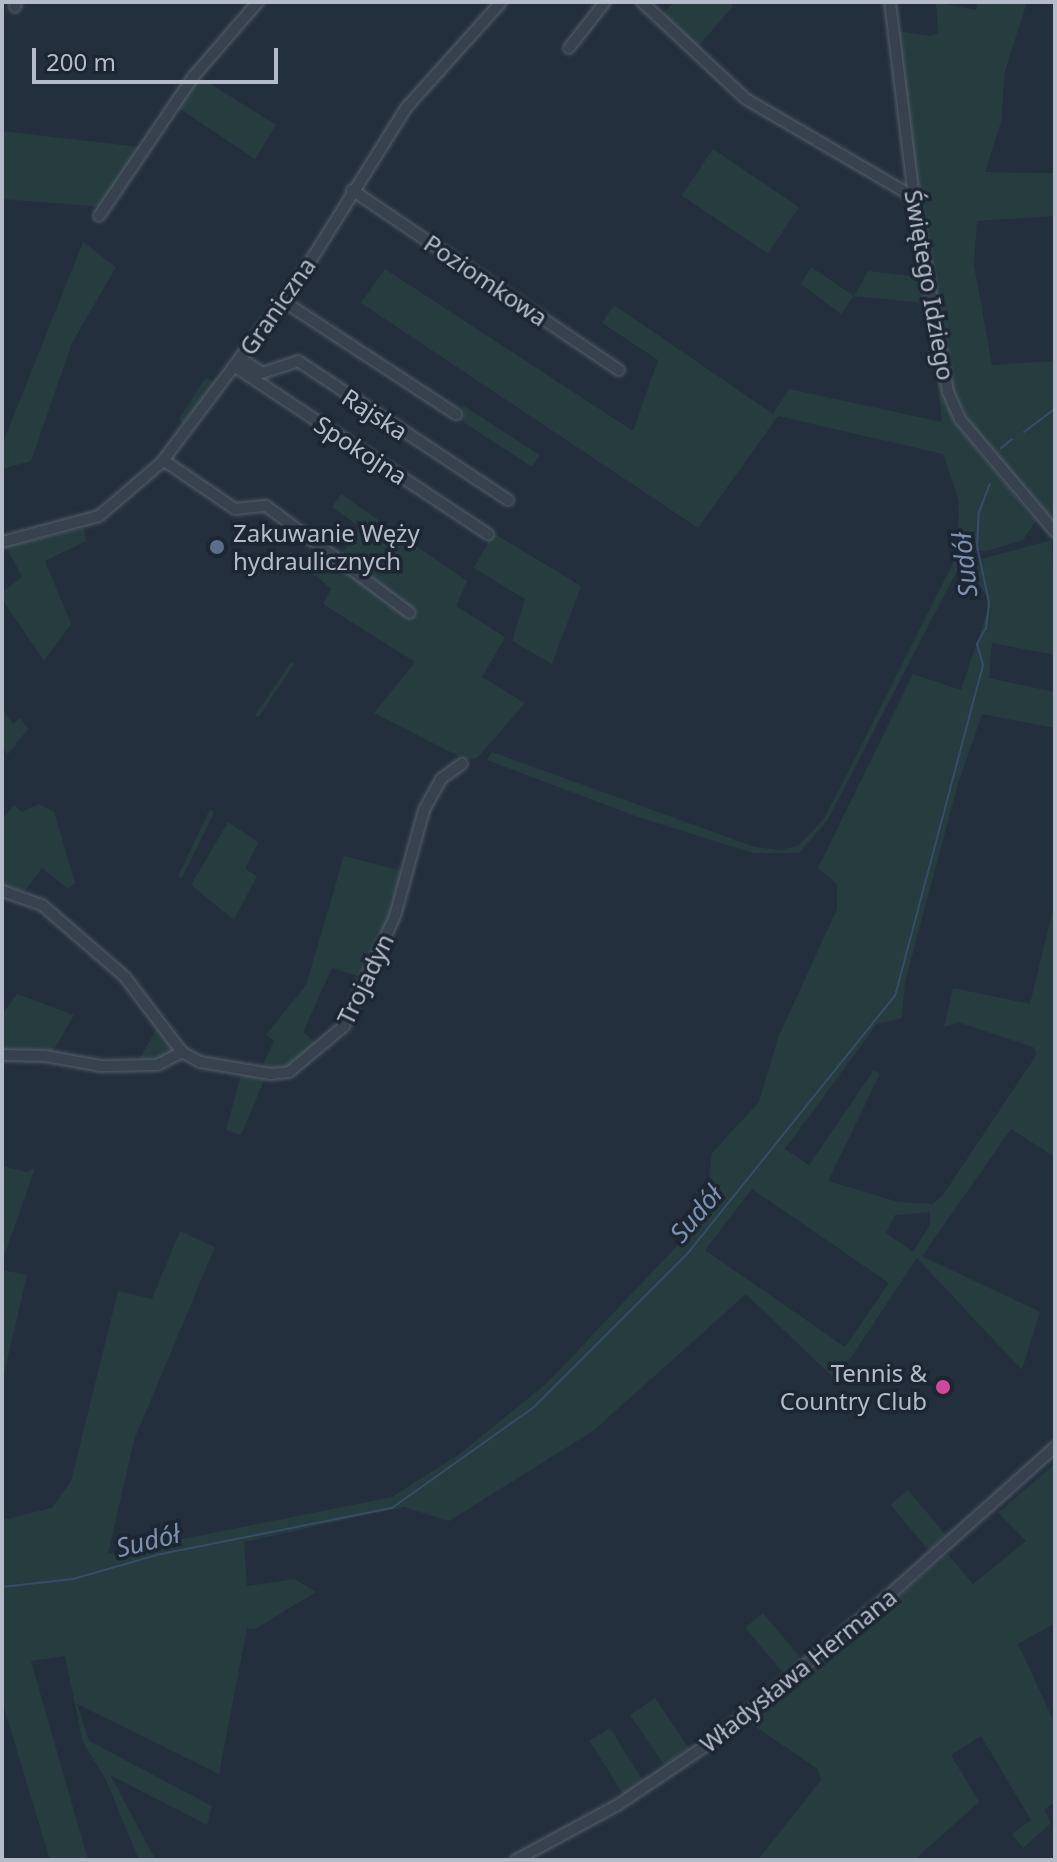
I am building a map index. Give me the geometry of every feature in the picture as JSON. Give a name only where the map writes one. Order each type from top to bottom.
[{"type":"street","points":[[99,216],[193,77],[258,2]]},
{"type":"street","name":"Graniczna","points":[[2,542],[92,520],[115,506],[163,460],[283,301],[410,102],[501,2]]},
{"type":"street","points":[[569,48],[605,2]]},
{"type":"street","points":[[642,2],[746,99],[914,197]]},
{"type":"street","name":"Świętego Idziego","points":[[890,2],[914,197],[951,401],[1055,532]]},
{"type":"street","name":"Poziomkowa","points":[[352,190],[619,370]]},
{"type":"street","points":[[283,301],[456,414]]},
{"type":"street","name":"Rajska","points":[[237,362],[262,373],[298,361],[508,500]]},
{"type":"street","name":"Spokojna","points":[[237,362],[488,534]]},
{"type":"street","points":[[163,460],[235,509],[266,506],[410,613]]},
{"type":"street","name":"Trojadyn","points":[[182,1052],[200,1062],[277,1074],[302,1066],[329,1043],[344,1026],[395,916],[424,810],[441,779],[462,764]]},
{"type":"street","points":[[2,891],[42,905],[125,977],[182,1052],[157,1065],[101,1066],[45,1056],[2,1055]]},
{"type":"street","name":"Władysława Hermana","points":[[516,1860],[616,1806],[713,1742],[843,1636],[1055,1447]]},
{"type":"green space","points":[[675,2],[729,2],[733,6],[697,48],[661,15]]},
{"type":"green space","points":[[936,2],[976,10],[978,2],[1027,2],[1005,71],[1001,122],[985,172],[1055,173],[1055,216],[977,221],[974,265],[992,365],[1055,361],[1055,524],[981,439],[952,391],[918,197],[898,31],[931,36],[938,33]]},
{"type":"green space","points":[[201,78],[276,125],[255,159],[174,105]]},
{"type":"green space","points":[[2,131],[140,148],[102,207],[2,199]]},
{"type":"green space","points":[[713,149],[799,207],[768,254],[682,195]]},
{"type":"green space","points":[[83,242],[116,267],[72,343],[31,461],[2,469],[2,445]]},
{"type":"green space","points":[[811,267],[854,296],[841,314],[801,284]]},
{"type":"green space","points":[[385,269],[633,431],[658,360],[602,323],[614,305],[773,414],[789,389],[942,422],[935,362],[955,423],[1036,521],[1023,540],[987,551],[958,550],[959,501],[943,454],[778,416],[698,528],[361,303]]},
{"type":"green space","points":[[868,271],[920,277],[925,303],[854,296]]},
{"type":"green space","points":[[206,377],[215,383],[183,423],[179,419]]},
{"type":"green space","points":[[464,406],[539,455],[532,467],[456,418]]},
{"type":"green space","points":[[341,494],[467,581],[456,606],[505,637],[482,677],[525,703],[478,757],[466,760],[374,713],[415,662],[323,604],[331,589],[303,564],[319,542],[340,556],[360,527],[332,507]]},
{"type":"green space","points":[[84,528],[86,541],[45,561],[71,624],[44,661],[2,599],[2,592],[22,577],[6,546]]},
{"type":"green space","points":[[493,533],[581,586],[552,664],[512,641],[525,599],[474,568]]},
{"type":"green space","points":[[1052,540],[1055,655],[992,643],[989,678],[1055,692],[1055,728],[982,714],[958,784],[905,982],[902,1018],[877,1024],[785,1149],[809,1165],[874,1070],[880,1074],[828,1181],[898,1202],[933,1204],[943,1195],[1037,1054],[1033,1047],[958,1022],[944,1027],[953,988],[1030,1004],[1055,901],[1055,1157],[1011,1129],[922,1256],[1040,1312],[1022,1370],[917,1258],[836,1380],[746,1294],[593,1431],[449,1521],[404,1507],[244,1542],[247,1586],[294,1579],[316,1592],[255,1629],[247,1628],[219,1774],[77,1704],[89,1741],[212,1806],[207,1825],[110,1775],[156,1860],[139,1860],[106,1780],[83,1742],[65,1656],[31,1661],[88,1860],[50,1860],[2,1701],[2,1520],[52,1508],[71,1481],[118,1291],[152,1299],[180,1231],[215,1247],[134,1440],[108,1554],[392,1497],[461,1453],[547,1383],[713,1208],[705,1206],[712,1153],[759,1102],[778,1038],[837,909],[837,884],[818,868],[913,674],[961,690],[987,612],[986,595],[968,569],[974,561]],"holes":[[[752,1189],[889,1283],[845,1347],[705,1250]],[[930,1212],[930,1225],[913,1252],[886,1233],[895,1215]]]},
{"type":"green space","points":[[954,561],[960,565],[827,821],[799,853],[753,853],[638,817],[487,760],[492,752],[755,847],[779,850],[798,846],[823,820]]},
{"type":"green space","points":[[291,662],[294,664],[259,717],[255,715]]},
{"type":"green space","points":[[2,709],[13,724],[20,718],[28,729],[8,754],[2,748]]},
{"type":"green space","points":[[39,804],[54,812],[75,883],[68,889],[42,868],[24,892],[2,885],[2,820],[14,805],[22,812]]},
{"type":"green space","points":[[210,809],[214,813],[182,878],[178,876]]},
{"type":"green space","points":[[228,822],[258,842],[245,869],[257,876],[234,920],[191,885]]},
{"type":"green space","points":[[344,856],[402,871],[392,913],[364,978],[332,968],[303,1032],[319,1046],[288,1067],[261,1068],[274,1041],[266,1035],[306,985]]},
{"type":"green space","points":[[17,994],[74,1015],[52,1053],[2,1051],[2,1014]]},
{"type":"green space","points":[[159,1025],[175,1052],[166,1058],[139,1060]]},
{"type":"green space","points":[[241,1075],[265,1078],[241,1135],[226,1130]]},
{"type":"green space","points":[[2,1166],[27,1172],[35,1168],[2,1262]]},
{"type":"green space","points":[[2,1270],[27,1275],[2,1382]]},
{"type":"green space","points":[[1055,1463],[1055,1623],[1018,1644],[1055,1724],[1055,1802],[1044,1810],[1051,1823],[1023,1848],[1012,1834],[1031,1820],[981,1736],[951,1755],[979,1802],[914,1860],[758,1860],[821,1780],[818,1769],[750,1723],[948,1554],[973,1584],[1026,1541],[998,1513]]},
{"type":"green space","points":[[908,1490],[946,1535],[928,1550],[890,1505]]},
{"type":"green space","points":[[763,1613],[803,1660],[785,1675],[745,1628]]},
{"type":"green space","points":[[655,1698],[692,1753],[667,1769],[630,1715]]},
{"type":"green space","points":[[610,1728],[646,1785],[625,1798],[590,1741]]},
{"type":"waterway","name":"Sudół","points":[[1024,432],[1055,409]]},
{"type":"waterway","name":"Sudół","points":[[1001,448],[1012,439]]},
{"type":"waterway","name":"Sudół","points":[[2,1587],[73,1579],[161,1554],[392,1508],[534,1407],[688,1253],[895,996],[983,665],[977,644],[986,628],[989,602],[977,546],[979,512],[990,484]]},
{"type":"place","name":"Zakuwanie Węży hydraulicznych","points":[[217,547]]},
{"type":"place","name":"Tennis & Country Club","points":[[943,1387]]}]
